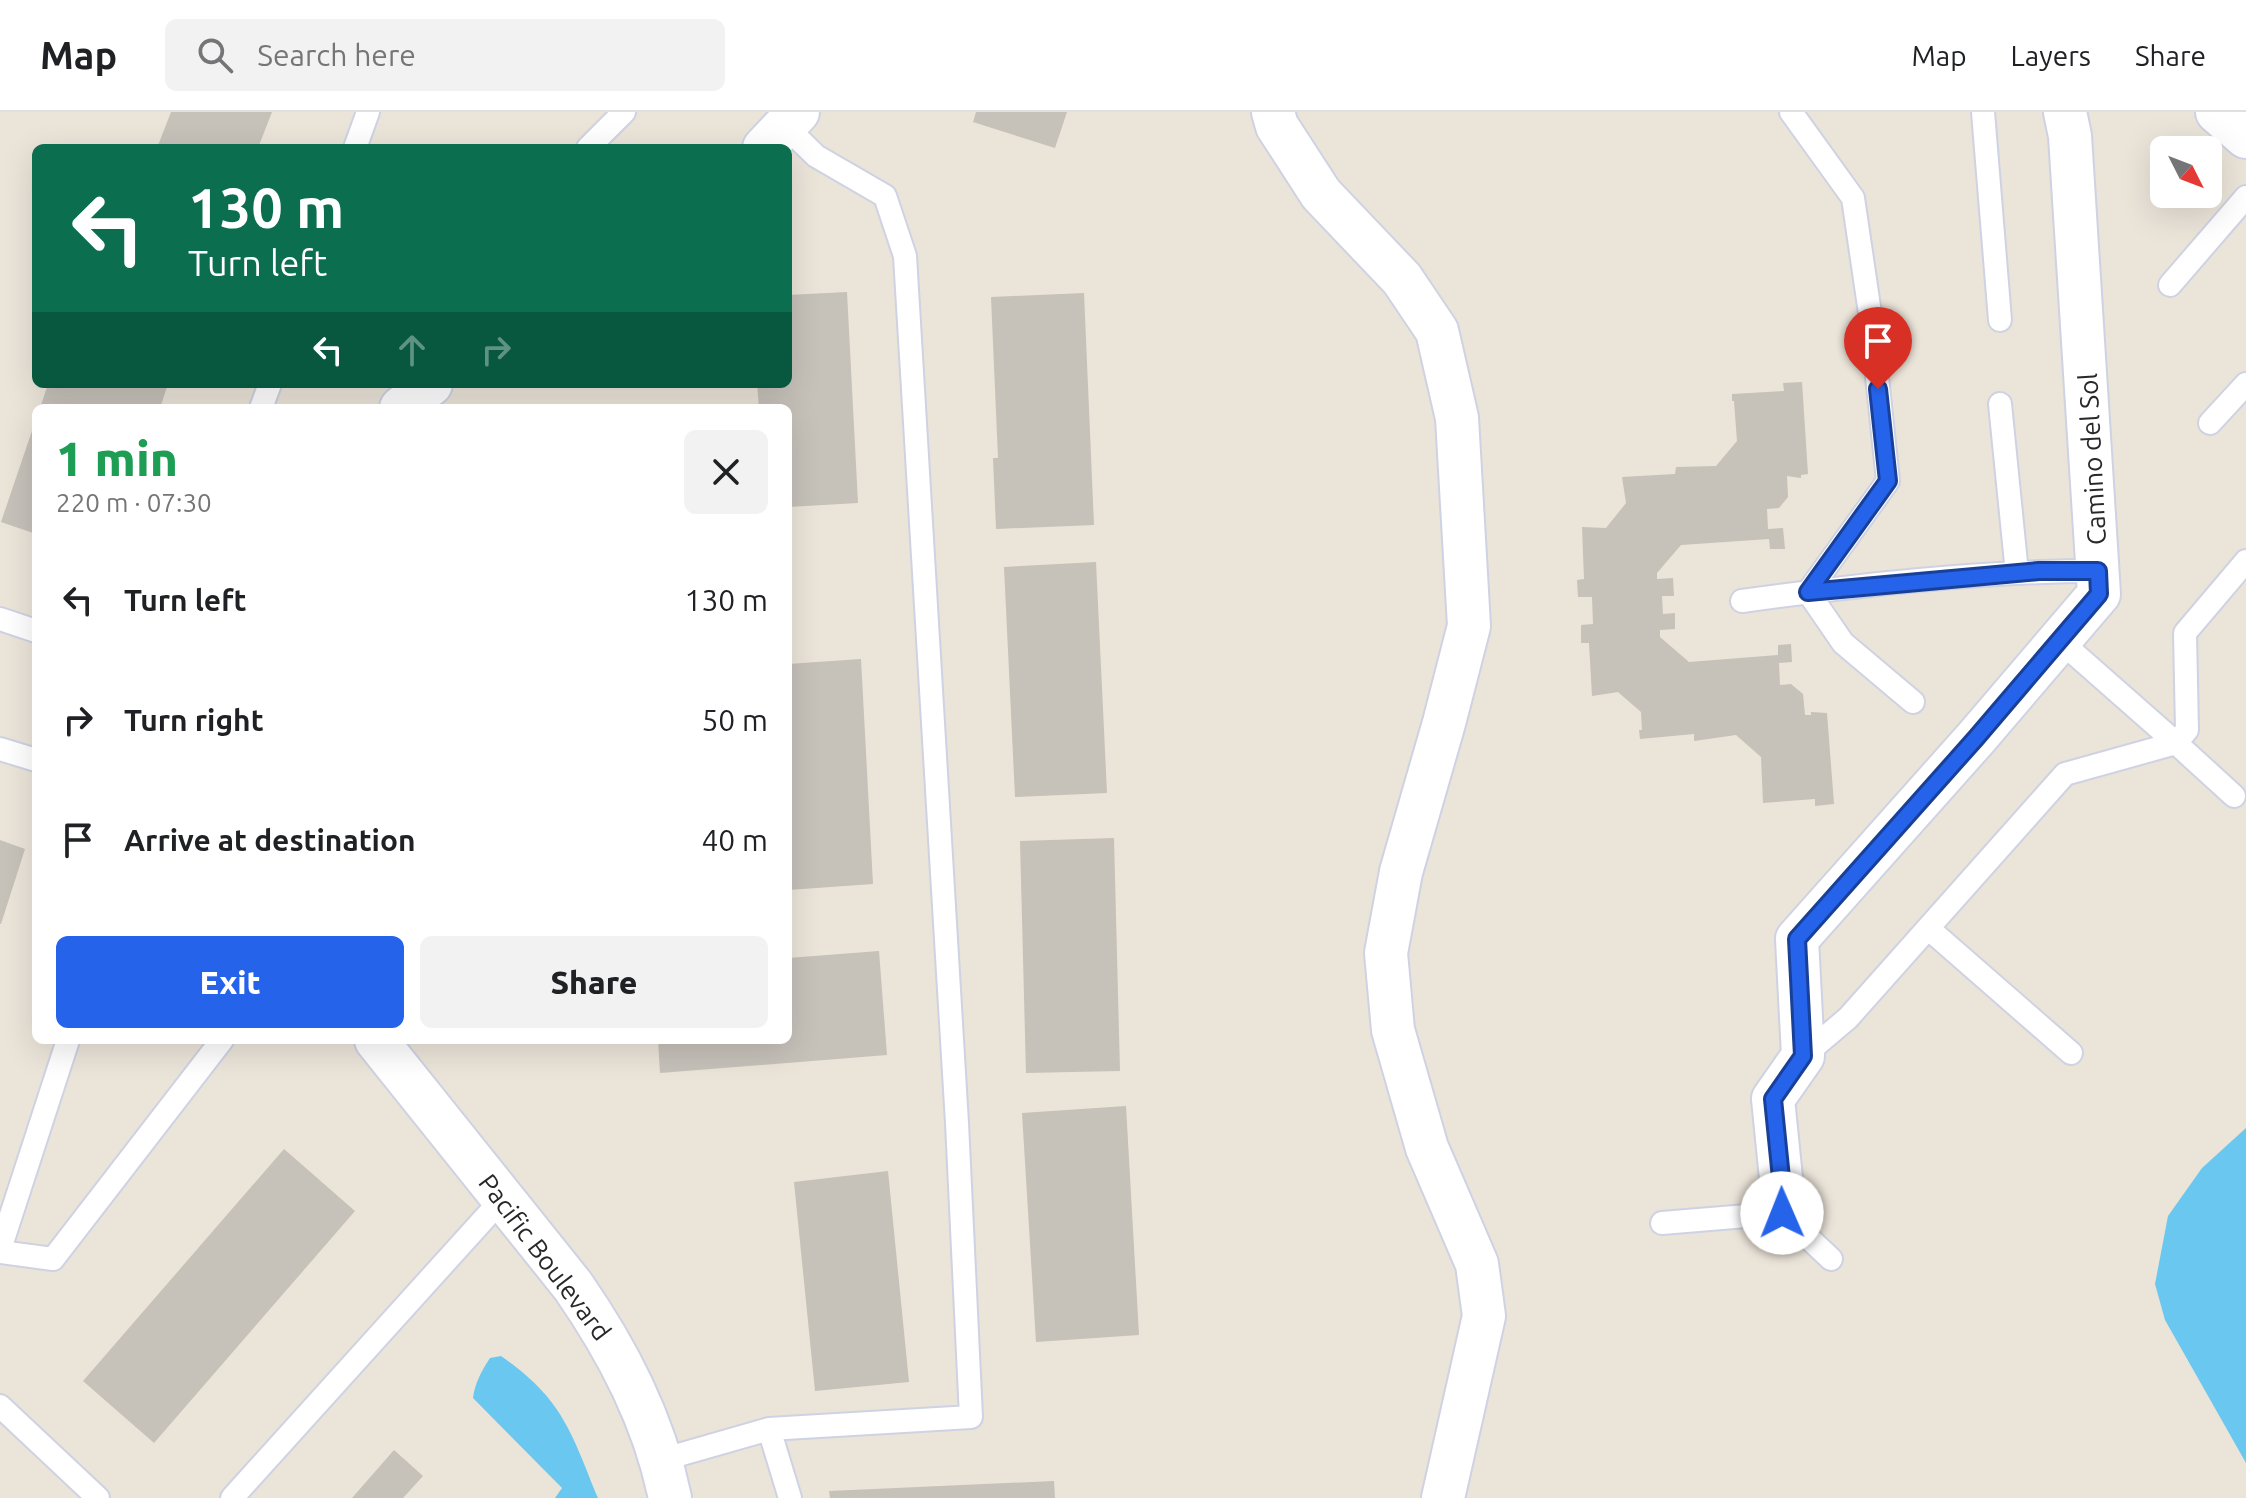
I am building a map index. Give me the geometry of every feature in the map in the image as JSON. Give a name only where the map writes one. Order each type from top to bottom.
[{"type":"street","points":[[1273,112],[1277,126],[1321,194],[1402,279],[1437,331],[1457,418],[1469,626],[1401,872],[1386,953],[1393,1030],[1427,1148],[1477,1264],[1484,1316],[1443,1498]]},
{"type":"street","points":[[2217,112],[2246,137]]},
{"type":"street","name":"Camino del Sol","points":[[1803,1056],[1797,939],[2099,594],[2075,120]]},
{"type":"street","points":[[406,404],[426,388]]},
{"type":"street","name":"Pacific Boulevard","points":[[379,1044],[573,1286],[598,1322],[639,1399],[666,1479]]},
{"type":"street","points":[[1782,1200],[1773,1099],[1803,1056]]},
{"type":"lane","points":[[356,144],[368,112]]},
{"type":"lane","points":[[592,144],[624,112]]},
{"type":"lane","points":[[1791,112],[1853,198],[1871,320]]},
{"type":"lane","points":[[1983,112],[2000,320]]},
{"type":"lane","points":[[666,1479],[769,1429],[971,1417],[957,1123],[905,256],[885,196],[816,156],[780,124]]},
{"type":"lane","points":[[2170,285],[2246,197]]},
{"type":"lane","points":[[1808,592],[1888,481],[1875,358]]},
{"type":"lane","points":[[2210,423],[2246,384]]},
{"type":"lane","points":[[2000,404],[2017,573]]},
{"type":"lane","points":[[1803,1056],[1848,1018],[2065,774],[2176,743],[2187,730],[2185,633],[2246,561]]},
{"type":"lane","points":[[1742,601],[2017,573],[2098,571]]},
{"type":"lane","points":[[1808,592],[1843,643],[1913,702]]},
{"type":"lane","points":[[0,619],[32,630]]},
{"type":"lane","points":[[2059,640],[2234,796]]},
{"type":"lane","points":[[0,749],[32,759]]},
{"type":"lane","points":[[1929,929],[2071,1053]]},
{"type":"lane","points":[[67,1044],[0,1251],[53,1259],[219,1044]]},
{"type":"lane","points":[[232,1498],[503,1198]]},
{"type":"lane","points":[[1662,1223],[1782,1200],[1831,1259]]},
{"type":"lane","points":[[0,1406],[98,1498]]},
{"type":"lane","points":[[769,1429],[790,1498]]},
{"type":"water","points":[[2246,1128],[2246,1463],[2165,1320],[2155,1284],[2168,1216],[2202,1168]]},
{"type":"water","points":[[501,1356],[539,1387],[563,1418],[598,1498],[555,1498],[562,1488],[473,1398],[475,1387],[490,1358]]},
{"type":"building","points":[[171,112],[272,112],[260,144],[159,144]]},
{"type":"building","points":[[976,112],[1067,112],[1055,148],[973,122]]},
{"type":"building","points":[[847,292],[858,503],[792,507],[792,404],[759,404],[757,388],[792,388],[792,295]]},
{"type":"building","points":[[1084,293],[1094,525],[996,529],[993,458],[998,458],[991,297]]},
{"type":"building","points":[[1802,382],[1808,474],[1801,475],[1801,478],[1787,476],[1788,497],[1779,508],[1767,509],[1768,529],[1783,528],[1785,549],[1770,549],[1769,539],[1681,545],[1657,573],[1657,579],[1673,578],[1674,596],[1662,596],[1663,614],[1675,613],[1675,629],[1660,630],[1660,637],[1689,662],[1778,655],[1778,645],[1791,644],[1792,662],[1779,663],[1780,685],[1791,684],[1803,694],[1805,715],[1811,715],[1811,712],[1827,713],[1834,804],[1815,806],[1815,799],[1763,803],[1761,757],[1736,735],[1694,741],[1694,734],[1640,739],[1641,712],[1618,692],[1592,696],[1589,643],[1581,643],[1581,625],[1593,624],[1592,597],[1578,597],[1577,580],[1584,579],[1582,527],[1606,528],[1626,503],[1622,477],[1675,474],[1676,467],[1716,466],[1737,441],[1732,394],[1784,391],[1783,383]]},
{"type":"building","points":[[47,388],[167,388],[161,404],[41,404]]},
{"type":"building","points":[[32,431],[32,533],[1,522]]},
{"type":"building","points":[[1096,562],[1107,793],[1015,797],[1004,567]]},
{"type":"building","points":[[861,659],[873,884],[792,890],[792,664]]},
{"type":"building","points":[[1114,838],[1120,1071],[1026,1073],[1020,841]]},
{"type":"building","points":[[0,840],[25,849],[1,924],[0,924]]},
{"type":"building","points":[[879,951],[887,1055],[660,1073],[658,1044],[792,1044],[792,958]]},
{"type":"building","points":[[1126,1106],[1139,1335],[1036,1342],[1022,1113]]},
{"type":"building","points":[[284,1149],[355,1211],[154,1443],[83,1381]]},
{"type":"building","points":[[888,1171],[909,1382],[815,1391],[794,1182]]},
{"type":"building","points":[[394,1450],[423,1476],[403,1498],[352,1498]]},
{"type":"building","points":[[1054,1481],[1055,1498],[830,1498],[829,1491]]},
{"type":"route","points":[[1782,1213],[1773,1099],[1803,1056],[1797,939],[2099,594],[2098,571],[2039,571],[1808,592],[1888,481],[1878,389]]}]
